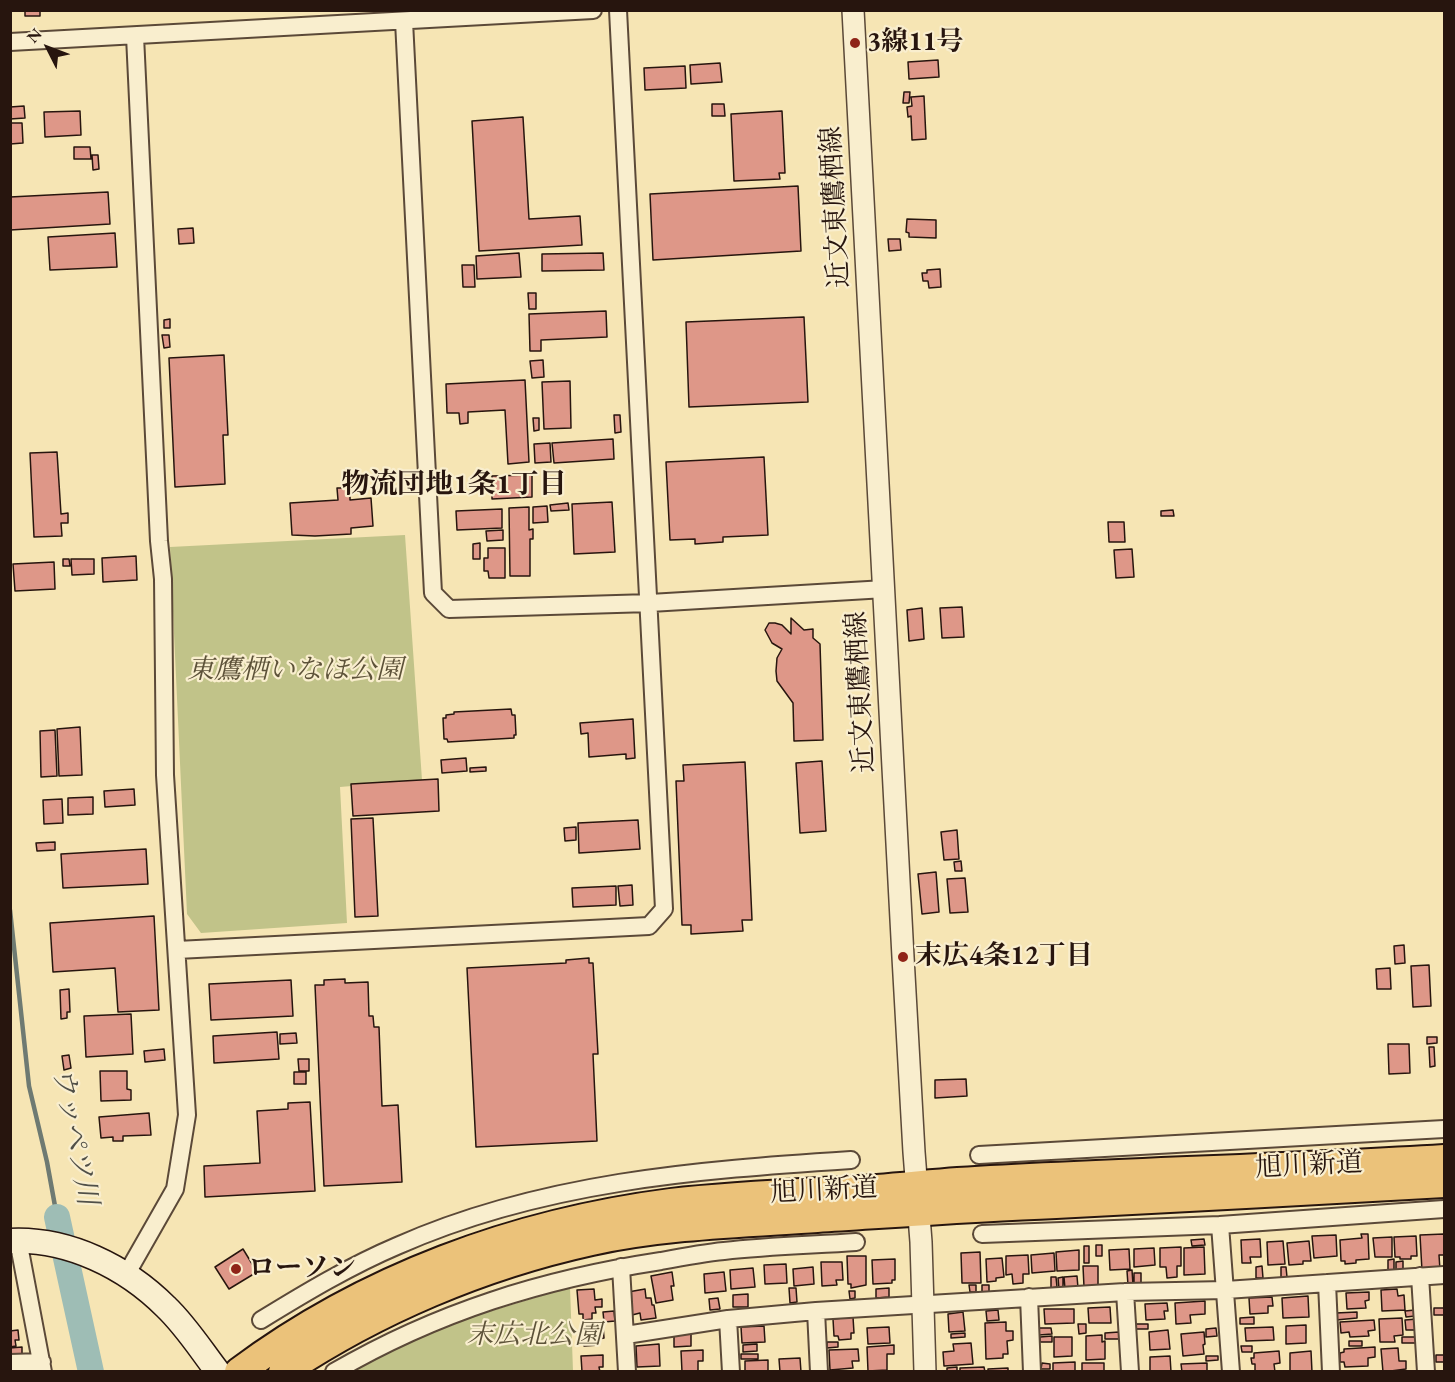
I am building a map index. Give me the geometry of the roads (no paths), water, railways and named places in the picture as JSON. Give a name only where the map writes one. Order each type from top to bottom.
[{"type":"highway","name":"旭川新道","points":[[283,1371],[368,1321],[412,1300],[503,1266],[590,1242],[672,1228],[798,1232],[1042,1165],[1439,1168]]},
{"type":"highway","name":"旭川新道","points":[[239,1371],[307,1327],[401,1277],[518,1235],[621,1211],[721,1198],[917,1198],[1060,1217],[1439,1168]]},
{"type":"main road","points":[[22,1240],[92,1256],[126,1275],[167,1308],[218,1371]]},
{"type":"street","points":[[10,42],[593,10]]},
{"type":"street","points":[[177,950],[649,926],[664,909],[618,10]]},
{"type":"street","name":"近文東鷹栖線","points":[[853,10],[921,1242],[925,1371]]},
{"type":"street","points":[[404,21],[433,593],[449,609],[650,603],[885,589]]},
{"type":"street","points":[[126,1275],[175,1189],[187,1115],[165,774],[163,579],[159,541],[135,36]]},
{"type":"street","points":[[979,1155],[1042,1165],[1444,1129]]},
{"type":"street","points":[[1427,1130],[1439,1168]]},
{"type":"street","points":[[261,1320],[346,1270],[397,1245],[476,1217],[560,1192],[742,1167],[851,1160]]},
{"type":"street","points":[[668,1176],[670,1203]]},
{"type":"street","points":[[982,1234],[1060,1217],[1220,1225],[1444,1209]]},
{"type":"street","points":[[1220,1225],[1231,1371]]},
{"type":"street","points":[[334,1371],[425,1325],[475,1305],[536,1286],[621,1267],[722,1251],[798,1232],[856,1242]]},
{"type":"street","points":[[10,1363],[42,1366],[22,1240]]},
{"type":"street","points":[[621,1267],[627,1371]]},
{"type":"street","points":[[626,1335],[728,1319],[816,1311],[1125,1292],[1226,1290],[1444,1275]]},
{"type":"street","points":[[1420,1276],[1426,1371]]},
{"type":"street","points":[[1327,1283],[1331,1371]]},
{"type":"street","points":[[1125,1292],[1130,1371]]},
{"type":"street","points":[[1029,1297],[1032,1371]]},
{"type":"street","points":[[293,1301],[307,1327]]},
{"type":"street","points":[[816,1311],[819,1371]]},
{"type":"street","points":[[728,1319],[730,1371]]},
{"type":"waterway","name":"ウッペツ川","points":[[10,910],[29,1086],[57,1217]]},
{"type":"waterway","name":"ウッペツ川","points":[[57,1217],[91,1372]]},
{"type":"place","name":"3線11号","points":[[855,43]]},
{"type":"place","name":"末広4条12丁目","points":[[903,957]]},
{"type":"place","name":"ローソン","points":[[236,1269]]},
{"type":"district","name":"物流団地1条1丁目","points":[[454,485]]},
{"type":"park label","name":"東鷹栖いなほ公園","points":[[295,671]]},
{"type":"park label","name":"末広北公園","points":[[534,1336]]}]
